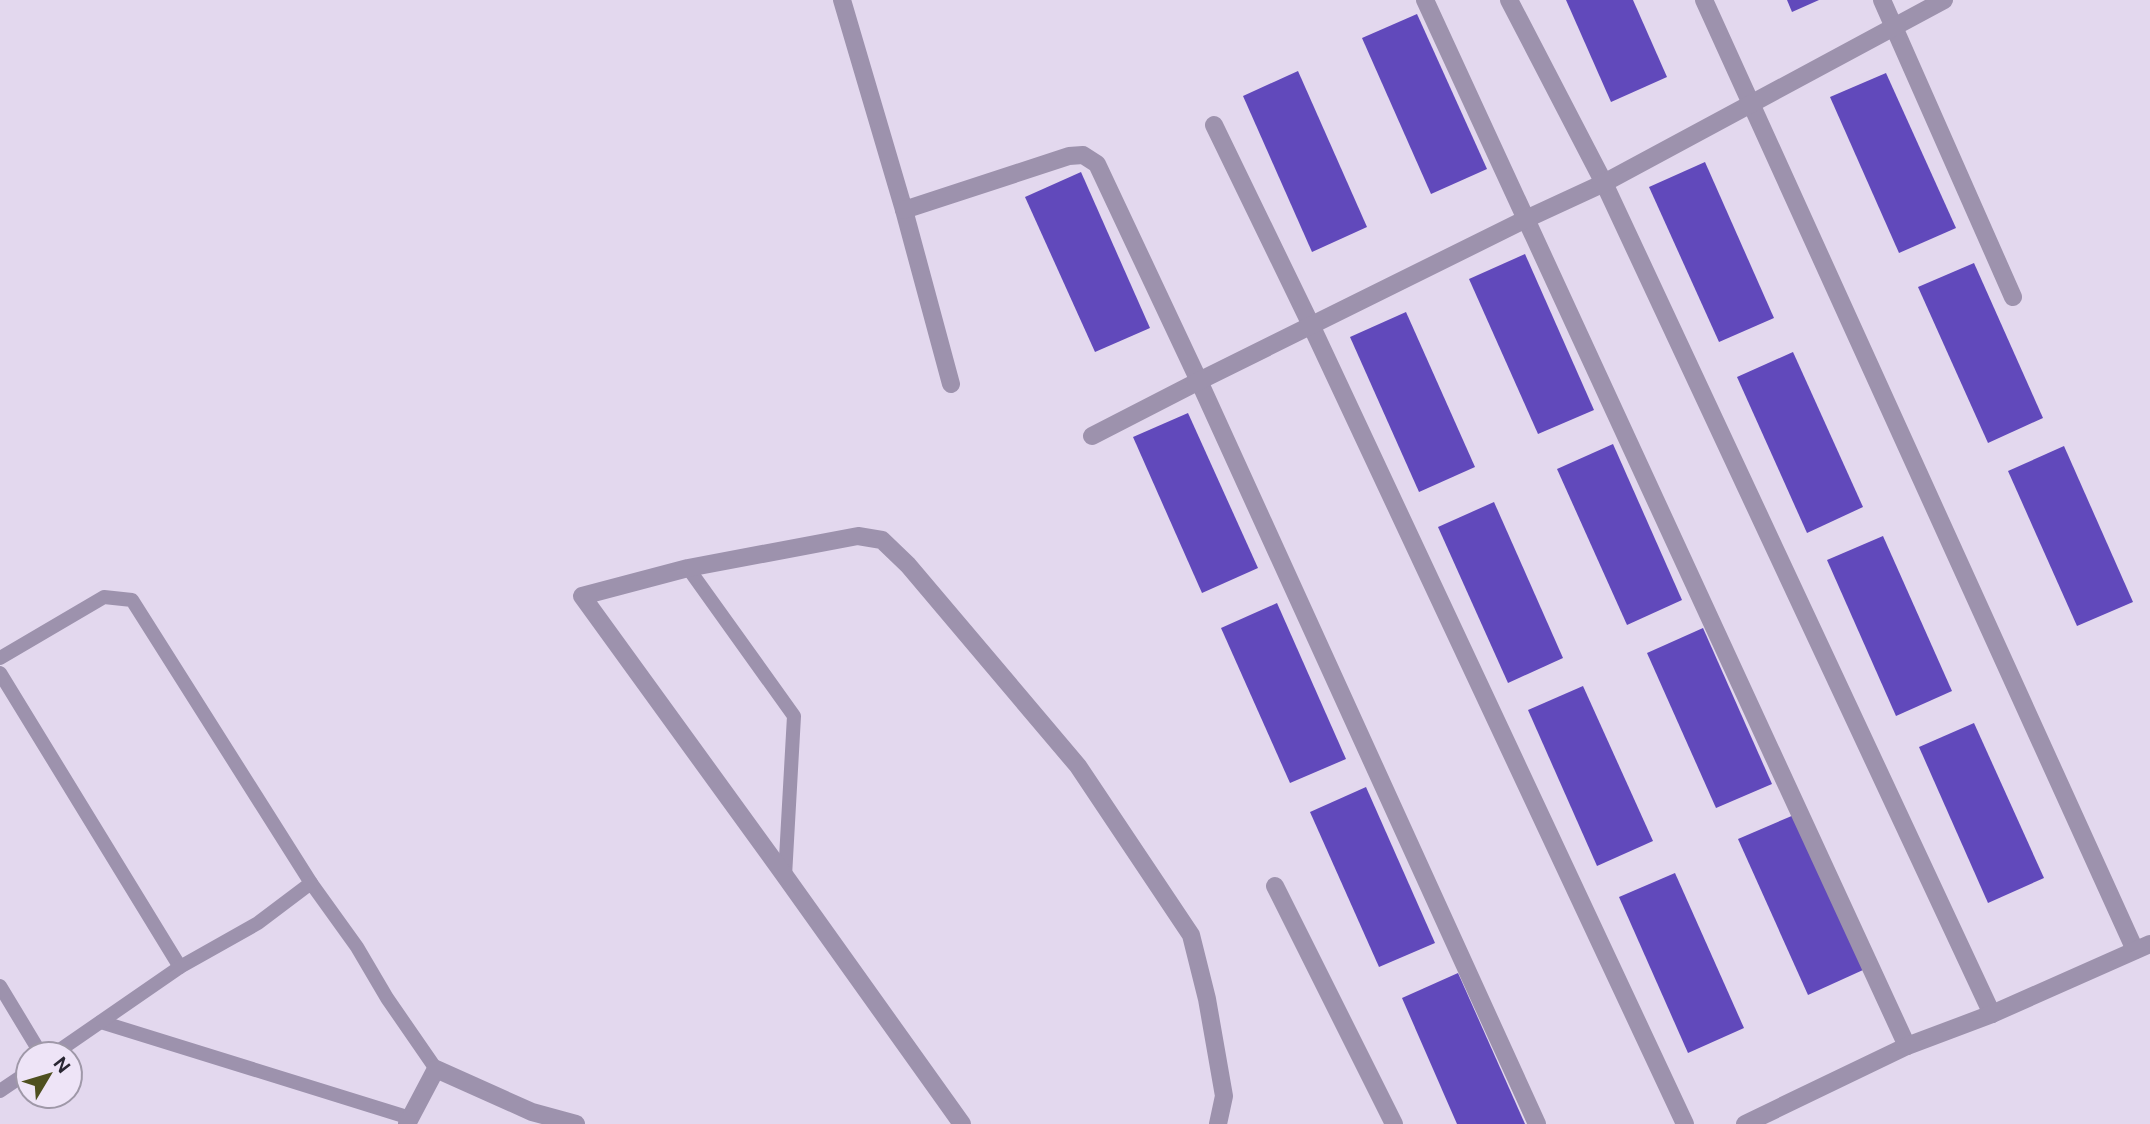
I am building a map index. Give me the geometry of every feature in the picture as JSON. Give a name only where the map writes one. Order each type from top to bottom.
[{"type":"street","points":[[842,0],[904,210],[951,384]]},
{"type":"street","points":[[1425,0],[1907,1046]]},
{"type":"street","points":[[1509,0],[1604,183],[1992,1014]]},
{"type":"street","points":[[1704,0],[2142,947],[1992,1014],[1907,1046],[1745,1124]]},
{"type":"street","points":[[1882,0],[2013,297]]},
{"type":"street","points":[[1092,436],[1311,325],[1604,183],[1944,0]]},
{"type":"street","points":[[1214,125],[1311,325],[1685,1124]]},
{"type":"street","points":[[904,210],[1069,156],[1083,155],[1097,164],[1199,381],[1536,1124]]},
{"type":"street","points":[[962,1124],[582,596],[688,568],[858,536],[881,540],[908,565],[1078,766],[1191,935],[1207,999],[1224,1096],[1218,1124]]},
{"type":"street","points":[[1275,887],[1394,1124]]},
{"type":"street","points":[[408,1121],[436,1069],[532,1112],[576,1124]]},
{"type":"lane","points":[[688,568],[794,716],[786,876]]},
{"type":"lane","points":[[0,658],[104,597],[132,600],[311,883],[357,947],[387,998],[436,1069]]},
{"type":"lane","points":[[0,674],[180,967]]},
{"type":"lane","points":[[74,1040],[180,967],[258,923],[311,883]]},
{"type":"lane","points":[[0,986],[33,1040]]},
{"type":"lane","points":[[101,1021],[408,1121]]},
{"type":"building","points":[[1566,0],[1633,0],[1667,77],[1611,102]]},
{"type":"building","points":[[1787,0],[1819,0],[1792,12]]},
{"type":"building","points":[[1417,14],[1487,169],[1431,194],[1362,38]]},
{"type":"building","points":[[1298,71],[1367,227],[1312,252],[1243,96]]},
{"type":"building","points":[[1886,73],[1956,228],[1899,253],[1830,97]]},
{"type":"building","points":[[1705,162],[1774,318],[1719,342],[1649,187]]},
{"type":"building","points":[[1081,172],[1150,328],[1095,352],[1025,197]]},
{"type":"building","points":[[1525,254],[1594,410],[1538,434],[1469,279]]},
{"type":"building","points":[[1974,263],[2043,418],[1988,443],[1918,287]]},
{"type":"building","points":[[1406,312],[1475,467],[1419,492],[1350,337]]},
{"type":"building","points":[[1793,352],[1863,507],[1807,533],[1737,377]]},
{"type":"building","points":[[1188,413],[1258,568],[1202,593],[1133,437]]},
{"type":"building","points":[[1613,444],[1682,600],[1627,625],[1557,469]]},
{"type":"building","points":[[2064,446],[2133,602],[2077,626],[2008,471]]},
{"type":"building","points":[[1494,502],[1563,658],[1508,683],[1438,527]]},
{"type":"building","points":[[1883,536],[1952,691],[1896,716],[1827,560]]},
{"type":"building","points":[[1277,603],[1346,759],[1290,783],[1221,628]]},
{"type":"building","points":[[1703,628],[1772,784],[1716,808],[1647,653]]},
{"type":"building","points":[[1583,686],[1653,841],[1597,866],[1528,710]]},
{"type":"building","points":[[1974,723],[2044,878],[1988,903],[1919,747]]},
{"type":"building","points":[[1366,787],[1435,943],[1379,967],[1310,812]]},
{"type":"building","points":[[1794,815],[1863,970],[1808,995],[1738,839]]},
{"type":"building","points":[[1675,873],[1744,1028],[1688,1053],[1619,897]]},
{"type":"building","points":[[1458,973],[1525,1124],[1457,1124],[1402,998]]}]
